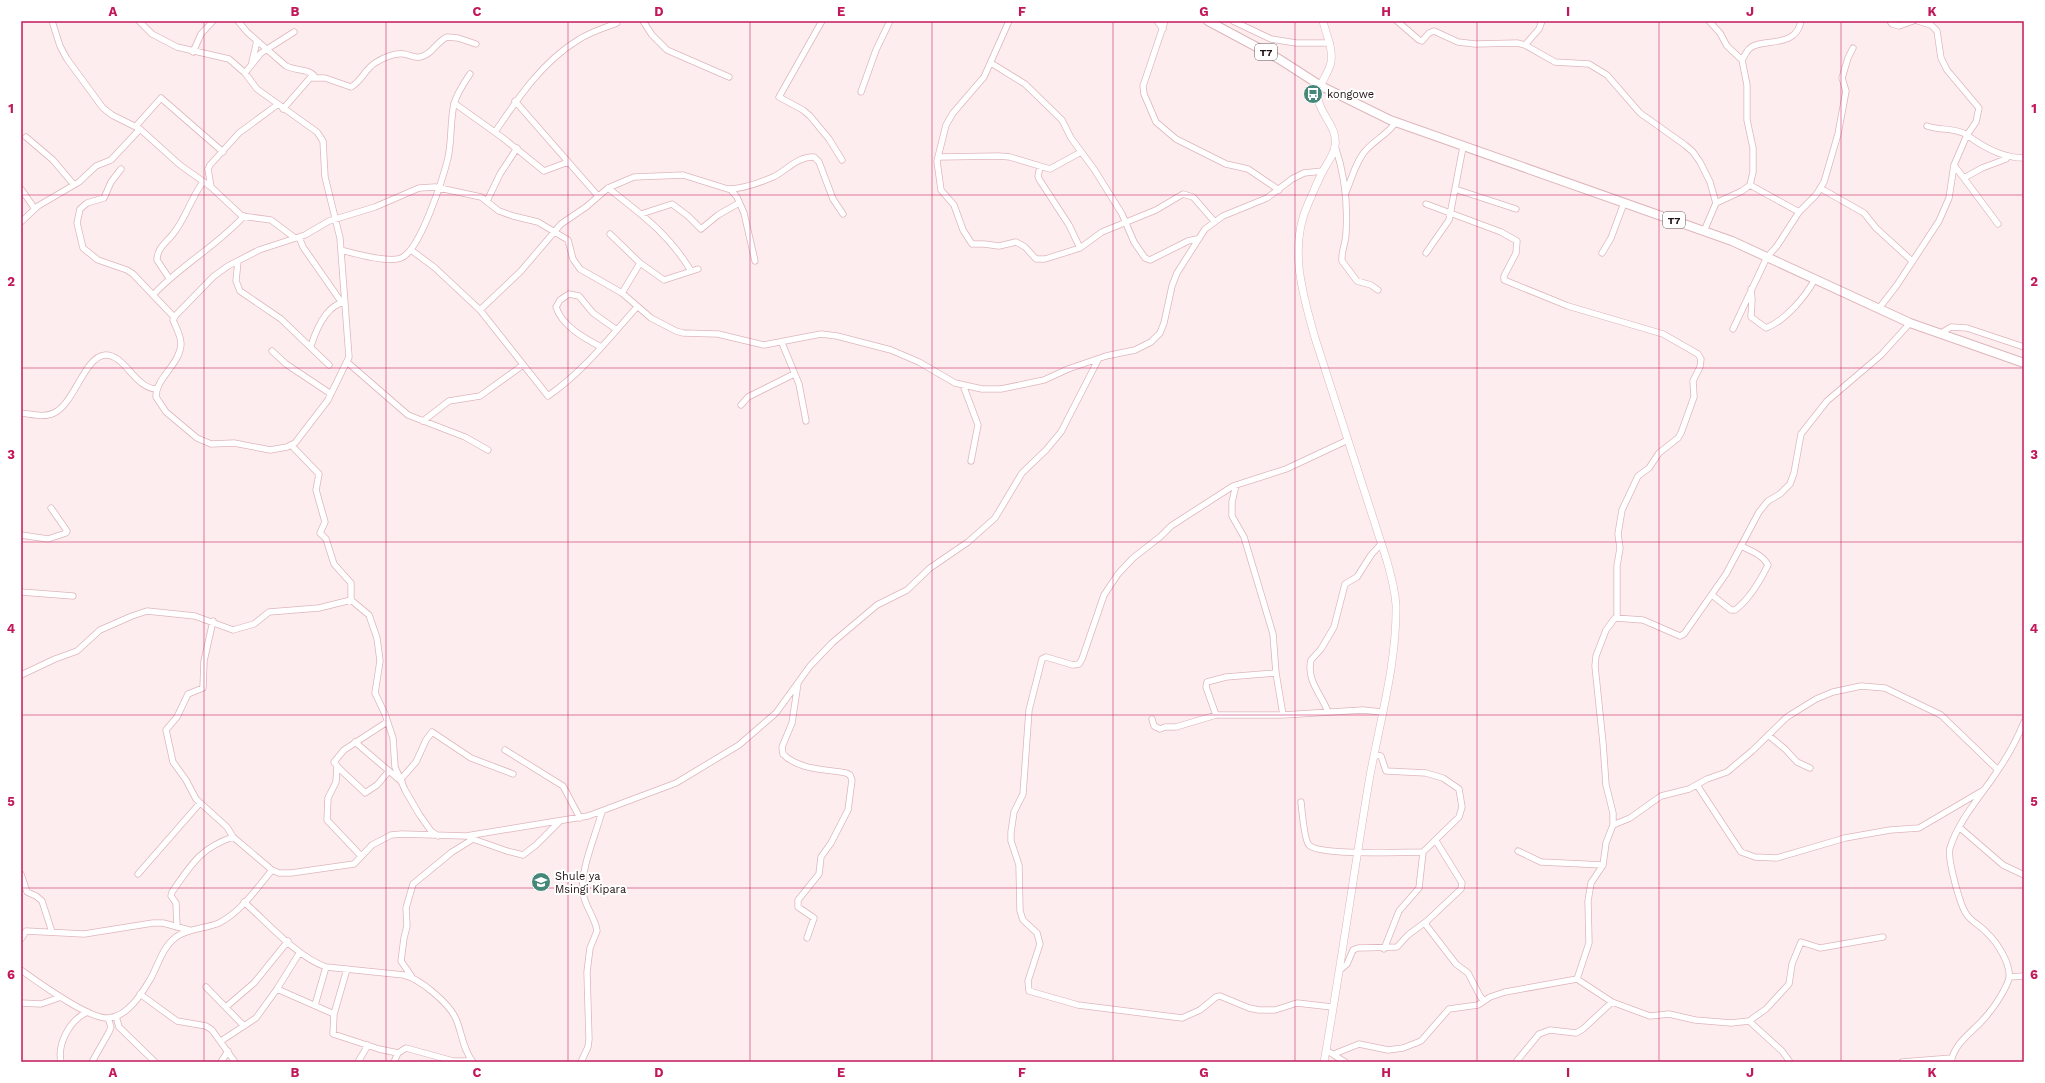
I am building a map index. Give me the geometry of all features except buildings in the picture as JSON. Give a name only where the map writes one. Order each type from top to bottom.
[{"type":"highway","name":"T7","points":[[1208,21],[1279,59],[1321,86],[1396,122],[1462,147],[1704,230],[1880,307],[1910,323],[2024,363]]},
{"type":"main road","points":[[1323,21],[1326,36],[1330,43],[1331,60],[1321,86],[1317,91],[1318,98],[1333,130],[1335,146],[1306,208],[1299,234],[1298,254],[1305,304],[1394,586],[1396,605],[1391,667],[1357,853],[1340,970],[1332,1007],[1324,1062]]},
{"type":"street","points":[[52,21],[60,46],[67,59],[103,108],[112,115],[138,128],[180,165],[211,187],[244,216],[271,220],[297,238],[343,302]]},
{"type":"street","points":[[121,169],[111,182],[104,198],[87,203],[80,209],[77,223],[78,231],[83,248],[105,263],[127,270],[154,294],[174,317],[180,341],[180,348],[174,362],[157,389],[157,399],[166,412],[203,441],[212,444],[237,443],[270,450],[292,446],[299,440],[317,417],[331,394],[347,362],[349,352],[343,302],[342,250],[325,177],[322,139],[317,132],[277,105],[253,86],[245,74],[226,57],[193,52],[162,40],[150,33],[139,21]]},
{"type":"street","points":[[238,21],[257,41],[267,48],[286,66],[291,69],[310,72],[315,77]]},
{"type":"street","points":[[495,132],[515,101],[541,72],[569,46],[593,32],[617,23],[616,21]]},
{"type":"street","points":[[643,21],[652,35],[667,50],[729,77]]},
{"type":"street","points":[[822,21],[779,97],[803,110],[810,116],[829,139],[842,160]]},
{"type":"street","points":[[861,92],[876,50],[890,21]]},
{"type":"street","points":[[1008,21],[984,77],[953,113],[946,125],[937,161],[941,190],[954,205],[964,230],[973,246],[984,244],[1000,246],[1016,242],[1022,244],[1036,259],[1040,260],[1080,248],[1102,232],[1156,210],[1183,194],[1193,197],[1214,221]]},
{"type":"street","points":[[1157,21],[1163,29]]},
{"type":"street","points":[[1165,21],[1143,86],[1144,94],[1156,122],[1183,143],[1226,164],[1248,169],[1279,190]]},
{"type":"street","points":[[1233,21],[1271,39],[1296,43],[1330,43]]},
{"type":"street","points":[[1398,21],[1422,41],[1429,32],[1434,31],[1458,42],[1475,44],[1517,43],[1525,45],[1555,62],[1564,64],[1589,64],[1607,75],[1640,113],[1693,152],[1710,182],[1716,203],[1704,230]]},
{"type":"street","points":[[1525,45],[1539,29],[1542,21]]},
{"type":"street","points":[[1709,21],[1720,33],[1727,46],[1742,60],[1747,84],[1747,120],[1752,143],[1753,172],[1750,186],[1716,203]]},
{"type":"street","points":[[1742,60],[1749,49],[1754,46],[1779,42],[1792,36],[1799,27],[1801,21]]},
{"type":"street","points":[[1890,21],[1892,24],[1899,26],[1913,21]]},
{"type":"street","points":[[1880,307],[1933,232],[1949,198],[1954,165],[1967,135],[1976,122],[1979,108],[1947,70],[1942,58],[1939,34],[1937,31],[1931,24],[1918,21]]},
{"type":"street","points":[[193,52],[201,34],[210,22]]},
{"type":"street","points":[[245,74],[252,62],[267,48],[294,32]]},
{"type":"street","points":[[283,109],[303,84],[310,78],[315,77],[333,79],[351,87],[361,79],[370,66],[387,57],[403,54],[420,57],[432,51],[447,38],[458,38],[476,44]]},
{"type":"street","points":[[252,62],[257,41]]},
{"type":"street","points":[[1733,329],[1767,257],[1777,246],[1799,212],[1816,195],[1829,167],[1838,134],[1846,91],[1842,78],[1848,58],[1853,48]]},
{"type":"street","points":[[991,63],[1037,94],[1062,120],[1081,152],[1122,214],[1134,242],[1145,258],[1150,260],[1188,241],[1197,239]]},
{"type":"street","points":[[342,250],[392,260],[402,258],[411,250],[427,219],[448,158],[454,103],[470,74]]},
{"type":"street","points":[[21,222],[35,209],[74,185],[96,166],[111,160],[161,98],[223,152]]},
{"type":"street","points":[[515,101],[598,196]]},
{"type":"street","points":[[454,103],[517,148],[538,167],[544,170],[568,162]]},
{"type":"street","points":[[211,187],[209,167],[239,133],[277,105]]},
{"type":"street","points":[[1346,192],[1362,156],[1367,149],[1389,132],[1396,122]]},
{"type":"street","points":[[1927,126],[1943,130],[1955,129],[1967,135],[1977,143],[2008,156],[2024,158]]},
{"type":"street","points":[[26,137],[48,156],[74,185]]},
{"type":"street","points":[[1335,146],[1342,167],[1346,192],[1346,235],[1341,255],[1343,264],[1357,281],[1371,285],[1378,290]]},
{"type":"street","points":[[1426,253],[1445,227],[1451,212],[1462,147]]},
{"type":"street","points":[[487,201],[500,174],[517,148]]},
{"type":"street","points":[[938,157],[1010,157],[1040,167],[1054,168],[1081,152]]},
{"type":"street","points":[[1964,178],[1982,168],[2006,159],[2008,156]]},
{"type":"street","points":[[727,189],[740,188],[772,177],[802,159],[814,157],[820,162],[833,199],[843,214]]},
{"type":"street","points":[[1954,165],[1998,224]]},
{"type":"street","points":[[1040,167],[1038,176],[1039,179],[1069,225],[1080,248]]},
{"type":"street","points":[[174,317],[214,276],[258,250],[297,238],[336,219],[375,207],[412,190],[438,188],[479,196],[502,212],[533,220],[553,231],[569,242],[573,259],[580,269],[622,293],[637,306],[664,325],[683,333],[718,334],[759,345],[782,343],[821,334],[849,339],[891,350],[913,360],[954,383],[990,389],[1033,383],[1068,369],[1145,346],[1160,333],[1168,313],[1172,286],[1177,273],[1197,239],[1214,221],[1260,202],[1279,190],[1292,179],[1304,173],[1323,170]]},
{"type":"street","points":[[480,310],[521,271],[553,231],[608,188],[634,177],[674,174],[692,176],[727,189],[735,195],[748,226],[754,261]]},
{"type":"street","points":[[169,278],[157,260],[159,250],[177,230],[195,194],[203,182]]},
{"type":"street","points":[[1750,186],[1799,212]]},
{"type":"street","points":[[608,188],[641,214],[674,245],[691,271]]},
{"type":"street","points":[[1820,188],[1864,213],[1876,228],[1912,261]]},
{"type":"street","points":[[21,189],[35,209]]},
{"type":"street","points":[[1455,189],[1516,209]]},
{"type":"street","points":[[641,214],[672,204],[688,216],[701,229],[718,215],[739,203]]},
{"type":"street","points":[[1602,253],[1611,238],[1624,203]]},
{"type":"street","points":[[1426,204],[1451,212],[1501,232],[1518,241],[1516,253],[1504,276],[1504,280],[1568,306],[1664,334],[1698,354],[1701,359],[1700,367],[1693,381],[1694,397],[1681,433],[1659,453],[1649,468],[1638,476],[1622,510],[1618,534],[1620,548],[1617,566],[1617,617]]},
{"type":"street","points":[[154,294],[169,278],[216,243],[244,216]]},
{"type":"street","points":[[610,234],[640,263],[662,279],[698,269]]},
{"type":"street","points":[[411,250],[434,267],[480,310],[548,396],[567,383],[584,367],[637,306]]},
{"type":"street","points":[[238,261],[236,281],[240,291],[281,319],[311,346],[329,365]]},
{"type":"street","points":[[622,293],[640,263]]},
{"type":"street","points":[[1751,289],[1751,317],[1766,328],[1774,324],[1794,307],[1815,279]]},
{"type":"street","points":[[600,347],[566,324],[558,315],[556,307],[560,300],[569,294],[579,296],[593,313],[616,330]]},
{"type":"street","points":[[311,346],[320,322],[343,302]]},
{"type":"street","points":[[1577,979],[1589,943],[1588,901],[1591,883],[1602,865],[1606,843],[1613,825],[1614,813],[1606,785],[1595,666],[1596,656],[1606,630],[1612,621],[1617,617],[1643,620],[1682,636],[1712,595],[1764,505],[1786,489],[1790,484],[1794,474],[1801,434],[1827,401],[1881,355],[1910,323]]},
{"type":"street","points":[[1941,333],[1951,327],[1967,328],[2024,347]]},
{"type":"street","points":[[782,343],[802,396],[806,420]]},
{"type":"street","points":[[272,351],[286,364],[331,394]]},
{"type":"street","points":[[21,413],[42,415],[57,412],[70,399],[91,365],[98,358],[106,355],[117,359],[147,388],[157,389]]},
{"type":"street","points":[[213,621],[204,661],[202,689],[189,693],[177,717],[166,731],[174,763],[186,780],[194,796],[226,827],[233,837],[272,870],[279,873],[354,864],[372,845],[391,835],[466,836],[580,818],[681,781],[738,745],[776,713],[810,666],[832,643],[878,605],[907,590],[930,568],[969,542],[995,518],[1022,473],[1046,450],[1061,432],[1098,360]]},
{"type":"street","points":[[347,362],[408,415],[465,437],[488,450]]},
{"type":"street","points":[[423,421],[449,401],[480,396],[523,365]]},
{"type":"street","points":[[741,405],[748,397],[794,374]]},
{"type":"street","points":[[963,385],[978,424],[971,461]]},
{"type":"street","points":[[1332,1007],[1303,1003],[1276,1010],[1259,1010],[1249,1008],[1220,996],[1216,997],[1193,1014],[1182,1018],[1078,1005],[1029,990],[1028,981],[1040,944],[1037,933],[1023,920],[1020,911],[1019,865],[1011,841],[1011,832],[1014,812],[1023,794],[1029,710],[1042,659],[1046,657],[1073,665],[1079,664],[1104,595],[1118,574],[1133,558],[1160,537],[1171,526],[1217,495],[1236,485],[1286,469],[1348,440]]},
{"type":"street","points":[[292,446],[319,474],[316,490],[325,522],[320,533],[326,540],[334,564],[351,583],[351,600]]},
{"type":"street","points":[[1236,485],[1232,502],[1232,516],[1244,537],[1273,634],[1276,673],[1283,715]]},
{"type":"street","points":[[21,535],[48,539],[66,533],[67,531],[50,508]]},
{"type":"street","points":[[1328,712],[1324,701],[1314,687],[1311,660],[1321,649],[1334,627],[1345,584],[1357,577],[1381,544]]},
{"type":"street","points":[[1712,595],[1731,610],[1735,610],[1745,601],[1762,578],[1768,565],[1767,562],[1741,546]]},
{"type":"street","points":[[21,592],[73,596]]},
{"type":"street","points":[[21,675],[55,659],[77,651],[100,630],[137,614],[151,611],[184,614],[213,621],[235,630],[254,624],[269,612],[319,608],[351,600]]},
{"type":"street","points":[[351,600],[369,615],[374,629],[380,661],[375,693],[385,714],[394,742],[394,763],[401,781],[419,814],[431,831],[438,836]]},
{"type":"street","points":[[1216,715],[1206,687],[1207,682],[1226,677],[1276,673]]},
{"type":"street","points":[[798,681],[792,723],[782,747],[783,754],[790,759],[808,767],[846,773],[850,775],[852,780],[848,810],[831,843],[821,857],[818,874],[798,900],[798,907],[814,918],[806,938]]},
{"type":"street","points":[[1613,825],[1630,818],[1655,799],[1697,785],[1707,779],[1723,774],[1735,766],[1787,717],[1827,694],[1862,686],[1885,688],[1941,715],[1998,770]]},
{"type":"street","points":[[1152,719],[1154,726],[1160,729],[1179,726],[1216,715],[1283,715],[1363,710],[1382,712]]},
{"type":"street","points":[[387,722],[355,742],[335,758],[334,763],[365,793],[377,785],[389,771]]},
{"type":"street","points":[[1902,1062],[1952,1060],[1963,1039],[1979,1024],[1998,1001],[2009,977],[2005,961],[1999,947],[1989,934],[1970,920],[1965,912],[1949,857],[1950,848],[1959,827],[1998,770],[2024,722]]},
{"type":"street","points":[[401,781],[416,762],[426,740],[432,732],[471,758],[513,774]]},
{"type":"street","points":[[1768,735],[1785,749],[1797,762],[1810,768]]},
{"type":"street","points":[[355,742],[401,781]]},
{"type":"street","points":[[505,750],[563,786],[580,818]]},
{"type":"street","points":[[1301,802],[1309,845],[1313,848],[1357,853],[1423,852],[1436,841],[1440,833],[1459,817],[1462,812],[1458,787],[1443,778],[1426,773],[1386,771],[1381,756],[1374,755]]},
{"type":"street","points":[[337,767],[336,782],[328,798],[327,820],[361,856]]},
{"type":"street","points":[[1697,785],[1741,852],[1770,859],[1852,837],[1923,827],[1984,790]]},
{"type":"street","points":[[138,874],[200,803]]},
{"type":"street","points":[[581,1062],[588,1047],[589,1039],[588,963],[590,948],[597,931],[584,897],[583,883],[585,870],[602,811]]},
{"type":"street","points":[[466,836],[507,851],[523,854],[536,845],[560,821]]},
{"type":"street","points":[[1959,827],[2003,864],[2024,874]]},
{"type":"street","points":[[177,927],[177,905],[170,896],[172,892],[200,854],[206,849],[233,837]]},
{"type":"street","points":[[394,1062],[398,1053],[406,1048],[453,1061],[472,1061],[455,1018],[439,999],[412,977],[401,961],[407,926],[406,908],[413,884],[452,852],[473,839]]},
{"type":"street","points":[[1340,970],[1347,964],[1353,950],[1358,948],[1384,949],[1397,947],[1418,926],[1427,921],[1461,889],[1462,886],[1436,841]]},
{"type":"street","points":[[1518,851],[1541,862],[1602,865]]},
{"type":"street","points":[[1384,949],[1398,911],[1419,888],[1423,852]]},
{"type":"street","points":[[21,970],[61,997],[88,1012],[108,1018],[116,1016],[129,1008],[140,994],[152,976],[166,948],[177,937],[190,930],[207,927],[220,922],[244,902],[272,870]]},
{"type":"street","points":[[21,874],[27,892],[36,896],[42,901],[52,932]]},
{"type":"street","points":[[244,902],[310,960],[326,967],[412,977]]},
{"type":"street","points":[[1427,921],[1426,925],[1434,938],[1456,964],[1468,973],[1484,1001]]},
{"type":"street","points":[[21,939],[26,931],[84,934],[158,923],[190,930]]},
{"type":"street","points":[[1334,1054],[1359,1044],[1388,1050],[1413,1044],[1425,1037],[1449,1009],[1478,1005],[1490,997],[1505,992],[1577,979],[1612,1002],[1650,1016],[1670,1014],[1695,1020],[1731,1023],[1749,1021],[1766,1009],[1789,984],[1792,964],[1801,942],[1820,948],[1883,937]]},
{"type":"street","points":[[226,1007],[254,983],[288,941]]},
{"type":"street","points":[[221,1041],[256,1018],[277,989],[300,952]]},
{"type":"street","points":[[315,1005],[326,967]]},
{"type":"street","points":[[347,969],[334,1014],[334,1035],[344,1036],[368,1045],[398,1053]]},
{"type":"street","points":[[2009,977],[2024,976]]},
{"type":"street","points":[[206,987],[244,1026]]},
{"type":"street","points":[[277,989],[334,1014]]},
{"type":"street","points":[[140,994],[177,1021],[206,1026],[221,1041],[235,1062]]},
{"type":"street","points":[[21,1003],[41,1004],[61,997]]},
{"type":"street","points":[[1516,1062],[1539,1034],[1550,1030],[1576,1033],[1583,1029],[1612,1002]]},
{"type":"street","points":[[61,1062],[60,1050],[63,1040],[77,1019],[88,1012]]},
{"type":"street","points":[[116,1016],[116,1022],[122,1030],[155,1062]]},
{"type":"street","points":[[92,1062],[111,1027],[108,1018]]},
{"type":"street","points":[[1749,1021],[1782,1051],[1790,1062]]},
{"type":"street","points":[[358,1062],[368,1045]]},
{"type":"street","points":[[1326,1050],[1345,1062]]},
{"type":"street","points":[[221,1062],[228,1051]]},
{"type":"place","name":"kongowe","points":[[1313,94]]},
{"type":"place","name":"Shule ya Msingi Kipara","points":[[541,882]]}]
